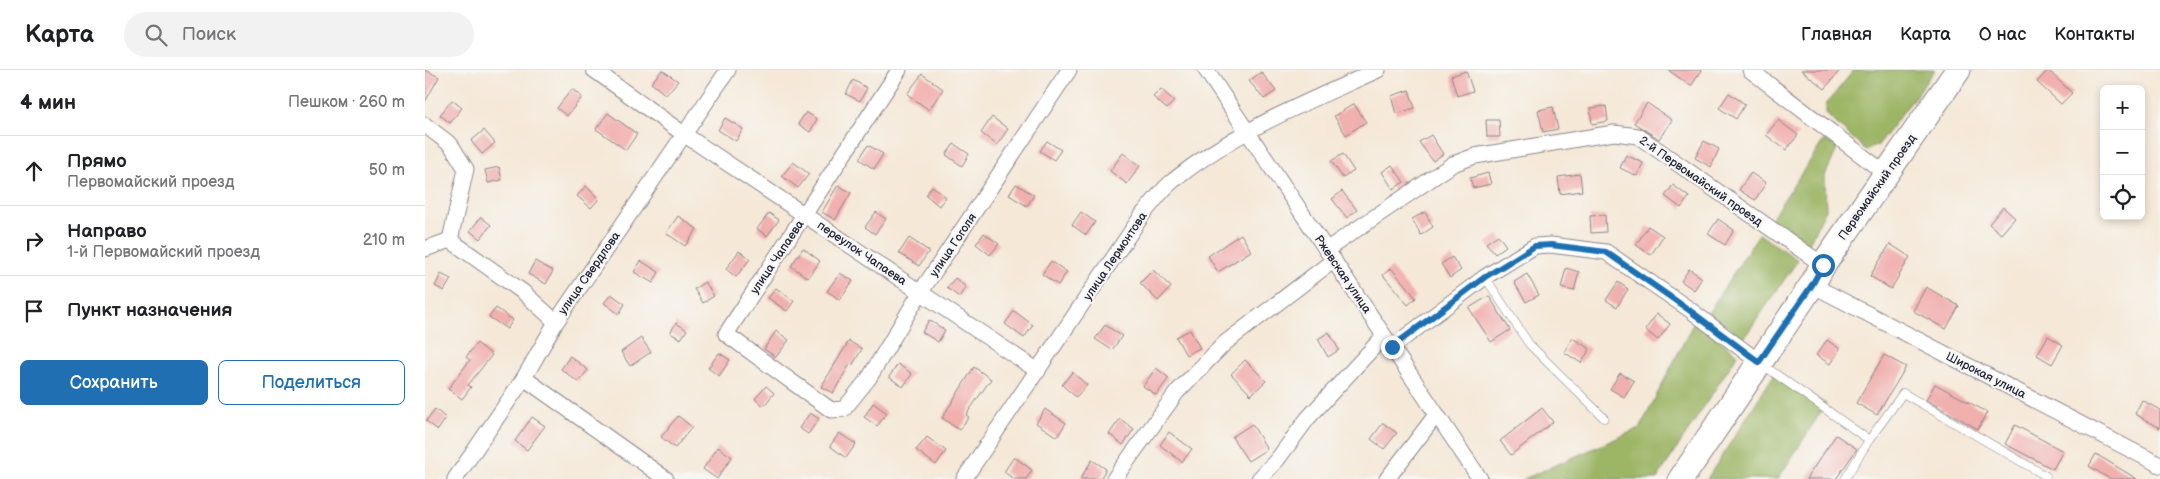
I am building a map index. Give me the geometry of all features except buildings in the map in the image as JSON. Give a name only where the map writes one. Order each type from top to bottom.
[{"type":"main road","name":"Первомайский проезд","points":[[1681,479],[1956,70]]},
{"type":"street","name":"переулок Чапаева","points":[[594,70],[685,135],[1038,371]]},
{"type":"street","name":"улица Свердлова","points":[[455,479],[524,378],[556,322],[728,70]]},
{"type":"street","name":"улица Чапаева","points":[[831,410],[726,334],[899,70]]},
{"type":"street","name":"улица Гоголя","points":[[831,410],[844,409],[869,378],[921,293],[1069,70]]},
{"type":"street","name":"Ржевская улица","points":[[1206,70],[1480,479]]},
{"type":"street","name":"улица Лермонтова","points":[[964,479],[1143,214],[1172,181],[1212,152],[1246,131],[1378,70]]},
{"type":"street","points":[[1750,70],[1886,174]]},
{"type":"street","points":[[425,125],[451,145],[466,169],[450,240]]},
{"type":"street","name":"2-й Первомайский проезд","points":[[1113,479],[1177,392],[1225,343],[1330,255],[1453,164],[1475,156],[1614,133],[1638,136],[1818,275]]},
{"type":"street","points":[[425,249],[450,240]]},
{"type":"street","points":[[450,240],[523,292],[556,322]]},
{"type":"street","points":[[1259,479],[1277,460],[1308,418],[1388,341],[1535,246],[1551,245],[1606,252],[1759,362]]},
{"type":"street","name":"Широкая улица","points":[[1818,275],[2160,465]]},
{"type":"street","points":[[524,378],[665,479]]},
{"type":"street","points":[[1387,479],[1436,416]]},
{"type":"lane","points":[[1485,277],[1529,344],[1604,418]]},
{"type":"lane","points":[[1759,362],[1869,440]]},
{"type":"lane","points":[[1845,479],[1869,440],[1903,393],[2046,476]]},
{"type":"green space","points":[[1854,70],[1935,70],[1878,145],[1866,150],[1826,114],[1826,104]]},
{"type":"green space","points":[[1824,140],[1838,147],[1825,176],[1826,209],[1807,247],[1770,220]]},
{"type":"green space","points":[[1759,234],[1798,260],[1744,338],[1708,313]]},
{"type":"green space","points":[[1694,322],[1738,354],[1657,479],[1524,479],[1640,428]]},
{"type":"green space","points":[[1775,373],[1826,404],[1778,479],[1707,479]]},
{"type":"route","points":[[1392,347],[1485,277],[1535,246],[1551,245],[1606,252],[1759,362],[1812,285],[1823,265]]}]
